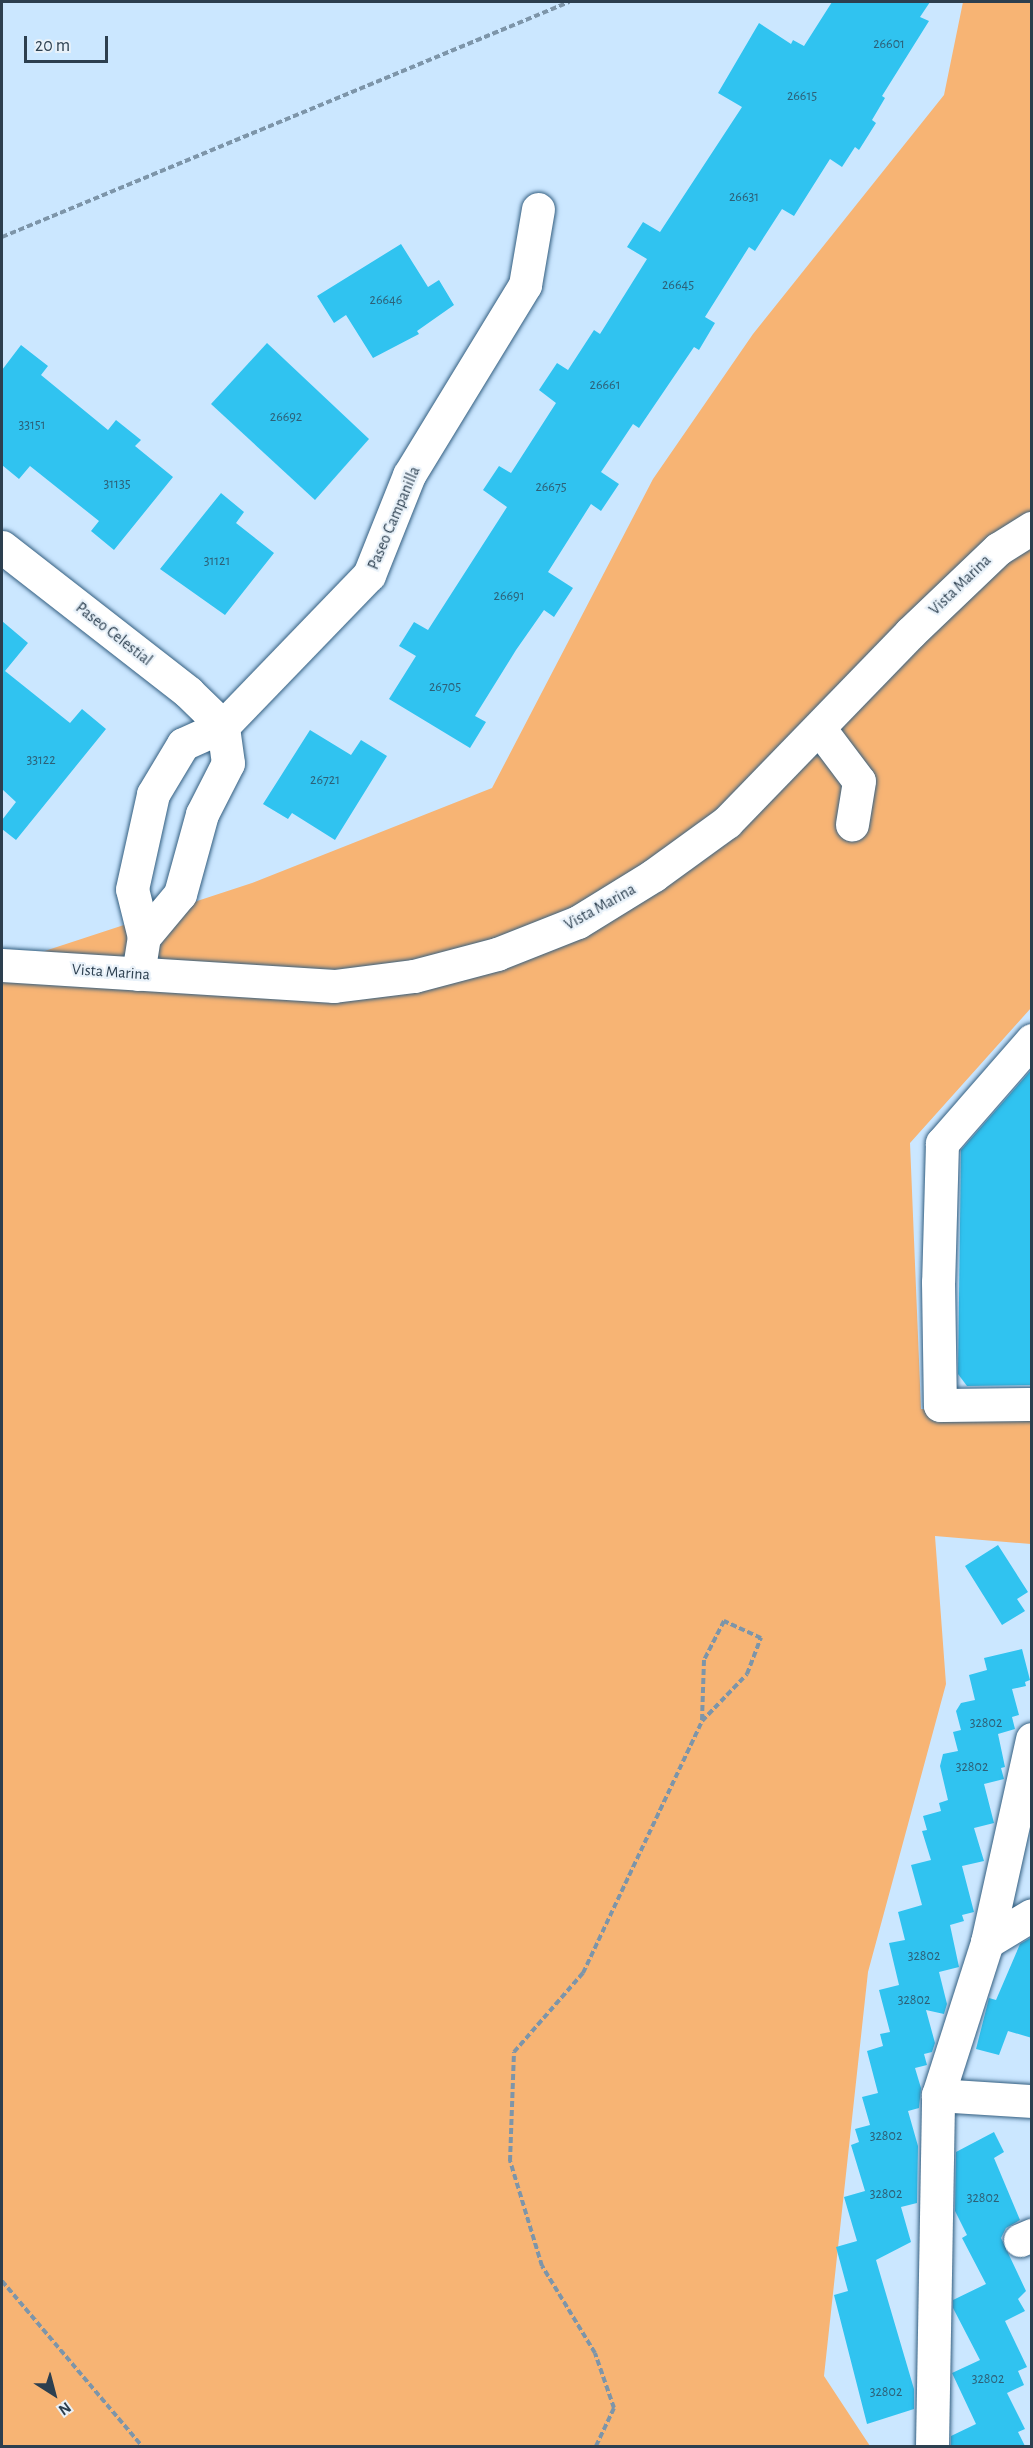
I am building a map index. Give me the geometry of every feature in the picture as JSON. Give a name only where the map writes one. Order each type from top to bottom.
[{"type":"street","name":"Paseo Campanilla","points":[[144,937],[132,889],[153,794],[183,744],[223,726],[369,575],[409,475],[525,285],[538,209]]},
{"type":"street","name":"Vista Marina","points":[[2,965],[334,986],[414,976],[496,954],[578,922],[654,875],[727,822],[998,549],[1032,528]]},
{"type":"street","name":"Paseo Celestial","points":[[2,547],[188,692],[223,726]]},
{"type":"street","points":[[138,974],[144,937],[180,894],[202,814],[228,763],[223,726]]},
{"type":"street","points":[[819,728],[859,781],[852,824]]},
{"type":"street","points":[[153,794],[202,814]]},
{"type":"street","points":[[1032,1040],[942,1143],[938,1282],[940,1405],[1032,1404]]},
{"type":"street","points":[[932,2446],[938,2095],[987,1942],[1032,1738]]},
{"type":"street","points":[[987,1942],[1032,1915]]},
{"type":"street","points":[[938,2095],[1032,2101]]},
{"type":"path","points":[[2,237],[568,2]]},
{"type":"path","points":[[596,2446],[614,2408],[595,2353],[542,2266],[510,2161],[514,2052],[583,1973],[702,1721],[747,1674],[761,1638],[724,1621],[704,1660],[702,1721]]},
{"type":"path","points":[[2,2281],[142,2446]]},
{"type":"shaded area","points":[[963,2],[1031,2],[1031,1008],[910,1143],[921,1409],[1031,1413],[1031,1544],[935,1536],[946,1684],[868,1972],[824,2376],[870,2446],[2,2446],[2,965],[252,883],[492,788],[653,479],[753,334],[944,95]]},
{"type":"building","points":[[832,2],[930,2],[920,17],[929,21],[882,96],[885,98],[872,120],[876,123],[859,150],[855,147],[842,167],[830,159],[794,216],[782,209],[755,251],[749,247],[705,317],[715,323],[699,350],[694,347],[639,428],[633,424],[601,472],[619,484],[601,511],[591,504],[548,572],[573,588],[554,617],[544,610],[516,650],[475,716],[486,722],[470,748],[389,699],[416,656],[399,646],[414,622],[428,630],[507,507],[483,490],[499,466],[511,473],[556,403],[539,390],[557,363],[568,370],[594,330],[600,334],[647,259],[627,247],[643,222],[660,232],[742,107],[718,93],[759,23],[791,44],[793,40],[804,46]]},
{"type":"building","points":[[401,244],[428,287],[439,280],[454,305],[417,331],[419,334],[373,358],[346,315],[334,323],[317,296]]},
{"type":"building","points":[[267,343],[369,439],[315,500],[211,404]]},
{"type":"building","points":[[21,345],[48,366],[41,375],[108,430],[116,420],[141,440],[135,446],[173,477],[114,550],[91,531],[99,521],[30,466],[19,479],[2,465],[2,370]]},
{"type":"building","points":[[221,493],[244,512],[236,523],[274,553],[225,615],[160,569]]},
{"type":"building","points":[[2,621],[28,643],[5,671],[70,723],[82,709],[106,729],[16,840],[2,829],[2,820],[16,802],[2,789]]},
{"type":"building","points":[[310,730],[351,755],[361,740],[387,756],[335,840],[292,813],[288,819],[263,804]]},
{"type":"building","points":[[1032,1069],[1032,1385],[967,1386],[958,1374],[961,1150]]},
{"type":"building","points":[[998,1545],[1028,1592],[1017,1599],[1025,1611],[1002,1625],[965,1566]]},
{"type":"building","points":[[1022,1649],[1030,1680],[1025,1682],[1026,1686],[1012,1689],[1019,1715],[1012,1717],[1015,1729],[998,1734],[1005,1767],[1001,1768],[1004,1779],[984,1784],[994,1823],[974,1828],[984,1861],[962,1866],[974,1912],[962,1915],[964,1921],[950,1925],[959,1967],[939,1972],[947,2004],[944,2014],[926,2010],[935,2043],[932,2052],[924,2054],[927,2065],[915,2068],[921,2088],[919,2108],[908,2111],[918,2146],[917,2203],[901,2207],[911,2242],[876,2260],[914,2389],[914,2409],[867,2424],[834,2295],[848,2291],[836,2247],[857,2241],[844,2197],[865,2191],[851,2145],[859,2142],[855,2129],[870,2125],[862,2097],[878,2093],[867,2051],[883,2046],[880,2034],[890,2032],[879,1990],[899,1985],[889,1943],[905,1940],[898,1912],[922,1905],[911,1865],[931,1860],[922,1831],[927,1830],[923,1816],[941,1811],[939,1803],[948,1800],[940,1766],[943,1754],[958,1751],[953,1732],[961,1730],[956,1711],[961,1703],[975,1700],[969,1675],[987,1670],[984,1658]]},
{"type":"building","points":[[1032,1937],[1032,2038],[1008,2031],[999,2055],[976,2049],[989,1998],[996,2000],[1020,1944]]},
{"type":"building","points":[[994,2132],[1004,2152],[994,2158],[1020,2220],[1006,2228],[1001,2238],[1026,2291],[1018,2299],[1025,2311],[1005,2321],[1027,2367],[1018,2371],[1024,2385],[1007,2393],[1025,2429],[1018,2432],[1025,2446],[951,2446],[951,2436],[976,2424],[952,2373],[980,2360],[953,2308],[953,2300],[986,2284],[962,2238],[967,2235],[955,2211],[956,2152]]}]
